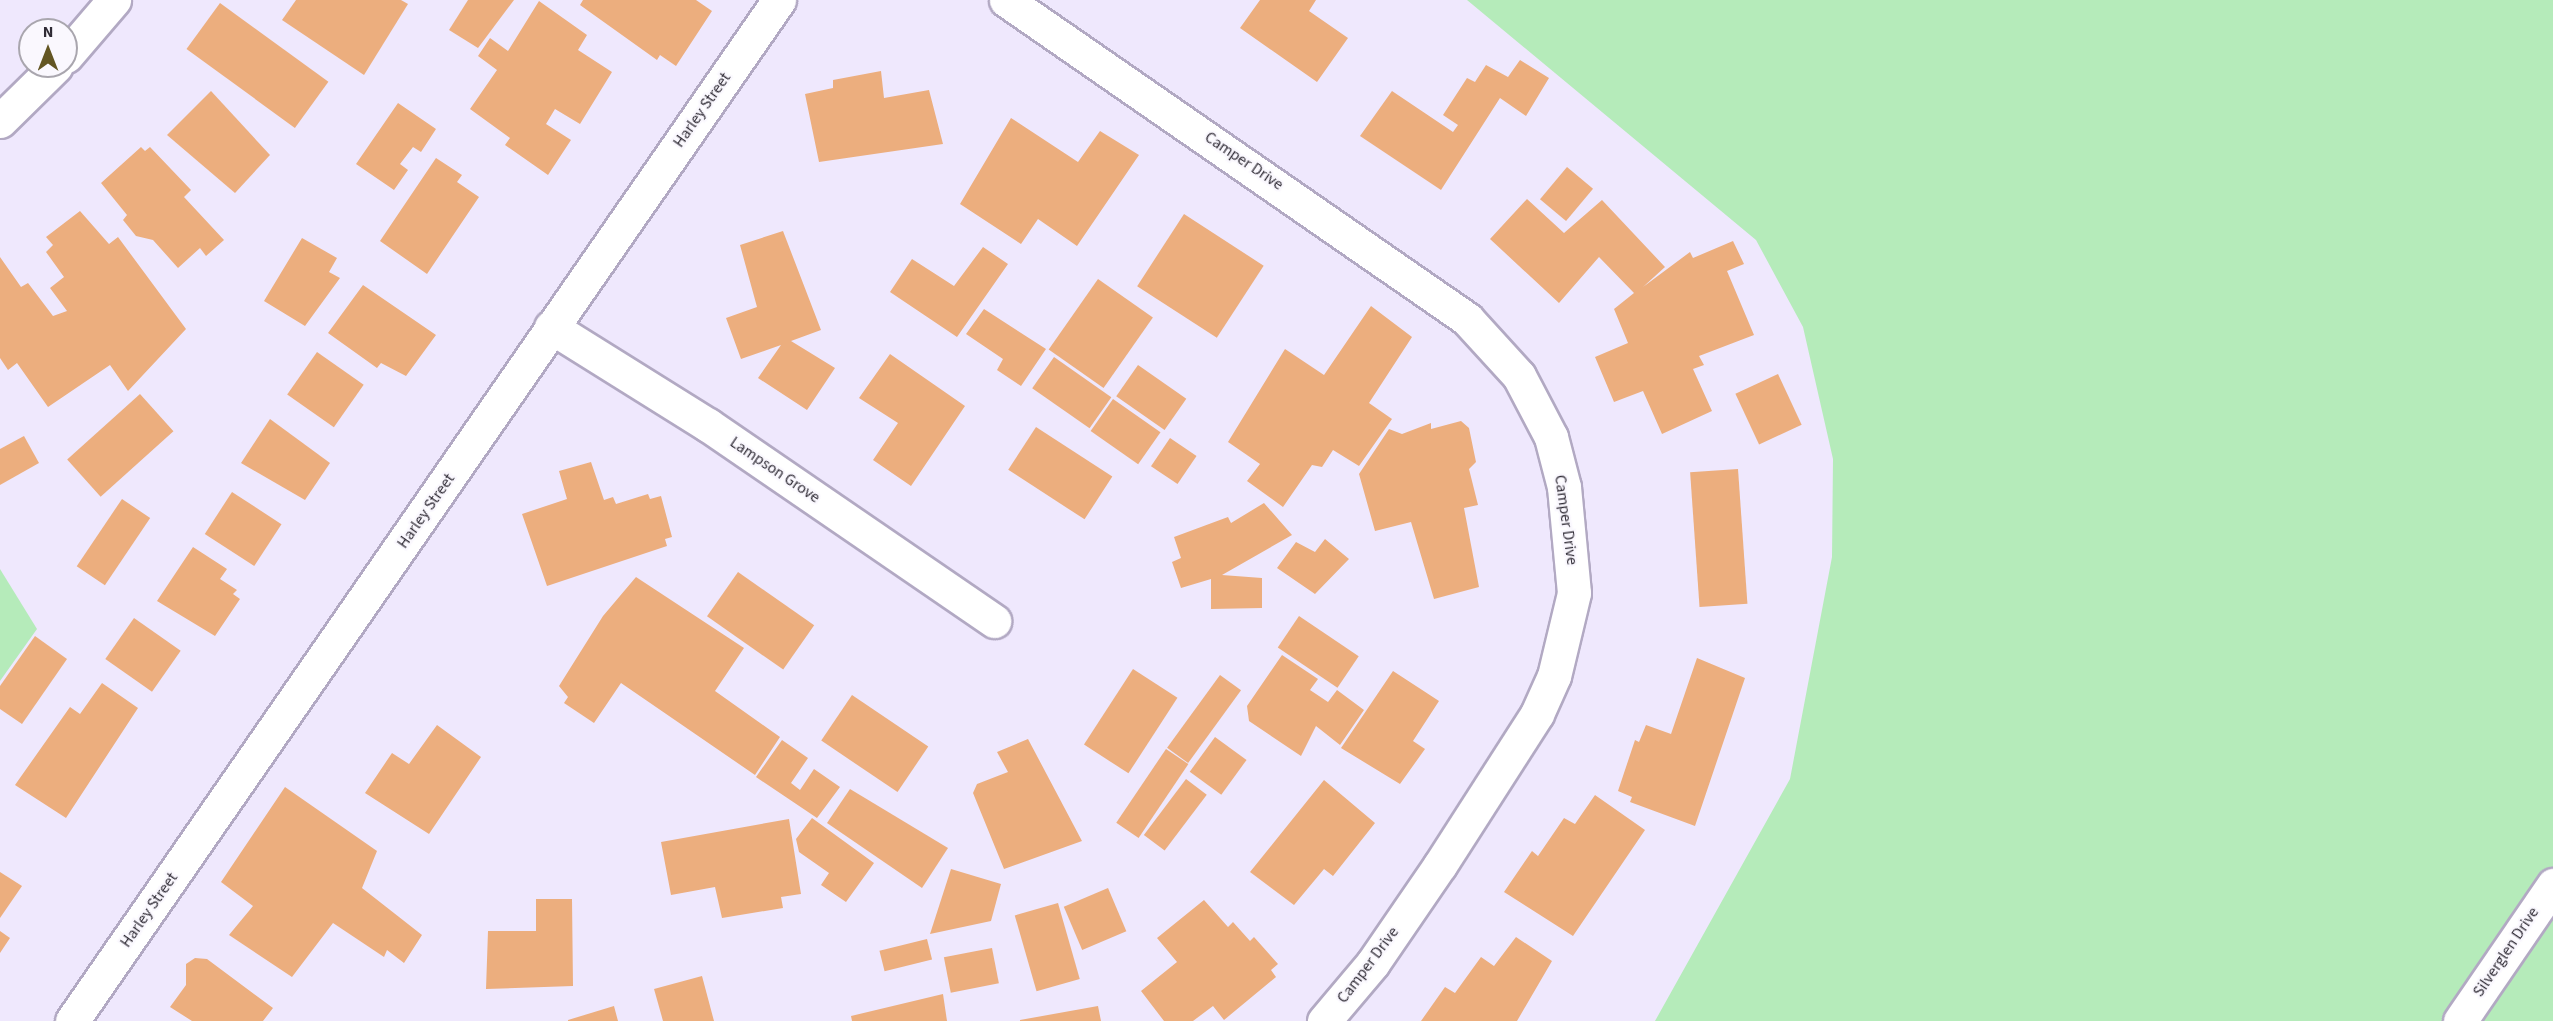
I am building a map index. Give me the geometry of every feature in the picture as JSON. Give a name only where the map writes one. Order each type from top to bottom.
[{"type":"street","points":[[78,42],[114,0]]},
{"type":"street","name":"Harley Street","points":[[72,1021],[779,0]]},
{"type":"street","name":"Camper Drive","points":[[1006,0],[1467,319],[1519,376],[1551,437],[1564,487],[1574,594],[1554,676],[1537,714],[1433,874],[1373,963],[1324,1021]]},
{"type":"street","points":[[0,122],[44,78]]},
{"type":"street","name":"Lampson Grove","points":[[551,327],[708,425],[994,621]]},
{"type":"street","name":"Silverglen Drive","points":[[2460,1021],[2553,885]]},
{"type":"green space","points":[[1467,0],[2553,0],[2553,1021],[1655,1021],[1790,779],[1832,557],[1833,459],[1803,327],[1756,240]]},
{"type":"green space","points":[[0,569],[37,629],[0,681]]},
{"type":"building","points":[[296,0],[401,0],[408,4],[364,75],[282,20]]},
{"type":"building","points":[[468,0],[514,0],[478,48],[449,30]]},
{"type":"building","points":[[583,0],[696,0],[712,11],[676,66],[660,55],[657,60],[580,5]]},
{"type":"building","points":[[1260,0],[1316,0],[1309,11],[1348,38],[1317,82],[1240,28]]},
{"type":"building","points":[[539,1],[587,35],[578,50],[612,72],[580,124],[555,109],[546,124],[571,140],[548,175],[505,145],[510,138],[470,109],[497,70],[478,56],[490,38],[508,51]]},
{"type":"building","points":[[220,3],[328,82],[295,128],[186,49]]},
{"type":"building","points":[[1520,60],[1549,78],[1526,116],[1500,98],[1441,190],[1360,136],[1392,91],[1453,132],[1458,125],[1443,115],[1467,78],[1475,82],[1486,65],[1508,77]]},
{"type":"building","points":[[881,71],[884,98],[929,90],[943,144],[819,162],[805,94],[833,88],[833,80]]},
{"type":"building","points":[[211,91],[270,155],[235,193],[167,135]]},
{"type":"building","points":[[398,103],[436,129],[421,152],[413,147],[400,164],[408,170],[394,190],[356,164]]},
{"type":"building","points":[[1011,118],[1078,162],[1100,131],[1139,155],[1077,246],[1038,219],[1021,244],[960,204]]},
{"type":"building","points":[[141,147],[145,151],[150,147],[191,190],[184,197],[224,240],[206,256],[200,248],[178,268],[153,240],[136,236],[123,220],[127,215],[101,183]]},
{"type":"building","points":[[436,158],[462,175],[457,182],[479,197],[427,274],[380,241]]},
{"type":"building","points":[[1567,167],[1593,189],[1566,221],[1540,199]]},
{"type":"building","points":[[1527,199],[1564,233],[1602,200],[1665,267],[1643,287],[1690,252],[1693,258],[1733,241],[1744,264],[1727,271],[1754,335],[1699,356],[1704,365],[1693,369],[1712,411],[1662,434],[1643,391],[1614,402],[1595,357],[1628,343],[1614,309],[1634,293],[1599,257],[1559,303],[1490,239]]},
{"type":"building","points":[[80,211],[109,244],[118,237],[186,329],[128,391],[110,365],[48,407],[17,363],[8,370],[0,358],[0,257],[21,287],[28,283],[53,316],[67,311],[50,288],[64,277],[46,252],[53,245],[46,237]]},
{"type":"building","points":[[1184,214],[1264,266],[1217,338],[1137,286]]},
{"type":"building","points":[[783,231],[821,330],[791,341],[835,368],[807,410],[758,378],[781,345],[741,359],[726,318],[757,307],[740,245]]},
{"type":"building","points":[[302,238],[337,258],[329,272],[340,278],[305,326],[264,301]]},
{"type":"building","points":[[983,247],[1008,264],[957,337],[890,292],[912,259],[954,286]]},
{"type":"building","points":[[1098,279],[1153,317],[1104,388],[1049,349]]},
{"type":"building","points":[[363,285],[436,335],[406,376],[381,363],[377,368],[328,333]]},
{"type":"building","points":[[1371,306],[1412,337],[1369,403],[1392,419],[1359,466],[1333,450],[1322,467],[1312,465],[1283,507],[1247,481],[1260,464],[1228,442],[1285,349],[1324,375]]},
{"type":"building","points":[[984,309],[1046,349],[1021,386],[997,370],[1003,359],[966,334]]},
{"type":"building","points":[[317,352],[364,385],[334,427],[287,395]]},
{"type":"building","points":[[890,354],[965,406],[911,486],[873,460],[898,423],[859,398]]},
{"type":"building","points":[[1054,357],[1111,397],[1090,428],[1032,388]]},
{"type":"building","points":[[1138,365],[1186,399],[1165,430],[1116,396]]},
{"type":"building","points":[[1778,374],[1802,425],[1759,445],[1735,394]]},
{"type":"building","points":[[140,394],[173,431],[101,497],[67,460]]},
{"type":"building","points":[[1113,399],[1161,432],[1138,464],[1091,431]]},
{"type":"building","points":[[270,419],[330,463],[305,500],[241,463]]},
{"type":"building","points":[[1461,421],[1469,428],[1476,462],[1469,469],[1478,505],[1464,508],[1479,587],[1434,599],[1411,522],[1375,531],[1359,474],[1389,429],[1402,434],[1431,423],[1431,429]]},
{"type":"building","points":[[1036,427],[1112,477],[1085,519],[1008,470]]},
{"type":"building","points":[[24,436],[39,463],[0,485],[0,449]]},
{"type":"building","points":[[1170,438],[1197,456],[1178,484],[1151,466]]},
{"type":"building","points":[[591,462],[604,500],[613,497],[616,504],[648,494],[650,499],[661,496],[672,537],[665,539],[667,546],[547,586],[522,514],[567,499],[559,471]]},
{"type":"building","points":[[1738,469],[1747,604],[1700,607],[1690,472]]},
{"type":"building","points":[[232,492],[281,524],[254,566],[205,534]]},
{"type":"building","points":[[122,499],[150,518],[105,585],[77,566]]},
{"type":"building","points":[[1264,503],[1292,535],[1222,575],[1262,578],[1262,608],[1211,609],[1211,579],[1181,588],[1172,562],[1181,558],[1174,537],[1228,517],[1231,523]]},
{"type":"building","points":[[1325,539],[1349,559],[1315,594],[1277,568],[1296,542],[1315,552]]},
{"type":"building","points":[[193,547],[227,569],[220,579],[237,590],[233,594],[240,599],[215,636],[157,601]]},
{"type":"building","points":[[738,572],[814,625],[783,670],[707,616]]},
{"type":"building","points":[[636,577],[744,648],[715,691],[780,737],[755,775],[621,683],[594,723],[564,703],[568,697],[559,686],[603,616]]},
{"type":"building","points":[[1299,616],[1359,656],[1337,688],[1278,648]]},
{"type":"building","points":[[134,618],[181,651],[152,692],[105,659]]},
{"type":"building","points":[[35,636],[67,659],[22,724],[0,709],[0,686]]},
{"type":"building","points":[[1282,655],[1318,679],[1310,690],[1328,702],[1337,690],[1364,710],[1340,745],[1316,726],[1301,756],[1249,721],[1247,706]]},
{"type":"building","points":[[1697,658],[1745,678],[1695,826],[1630,802],[1632,797],[1618,791],[1635,740],[1639,742],[1646,725],[1671,734]]},
{"type":"building","points":[[1133,669],[1177,698],[1128,773],[1084,744]]},
{"type":"building","points":[[1393,671],[1439,701],[1413,741],[1425,749],[1400,784],[1341,748]]},
{"type":"building","points":[[1220,675],[1241,690],[1188,763],[1167,748]]},
{"type":"building","points":[[102,683],[138,708],[66,818],[15,785],[70,707],[80,714]]},
{"type":"building","points":[[852,695],[928,746],[898,792],[821,741]]},
{"type":"building","points":[[437,725],[481,757],[429,834],[365,793],[392,753],[409,764]]},
{"type":"building","points":[[1215,737],[1247,760],[1221,795],[1190,772]]},
{"type":"building","points":[[1028,739],[1082,841],[1004,869],[973,793],[977,784],[1008,772],[997,752]]},
{"type":"building","points":[[782,740],[808,758],[791,783],[800,790],[814,769],[840,787],[817,818],[756,777]]},
{"type":"building","points":[[1166,749],[1188,764],[1139,838],[1116,823]]},
{"type":"building","points":[[1186,779],[1207,795],[1165,851],[1144,835]]},
{"type":"building","points":[[1324,780],[1375,823],[1333,876],[1324,869],[1294,905],[1250,872]]},
{"type":"building","points":[[285,787],[377,851],[362,888],[422,935],[404,963],[387,950],[384,957],[333,923],[292,977],[229,935],[253,906],[221,882]]},
{"type":"building","points":[[850,789],[948,848],[922,888],[827,823]]},
{"type":"building","points":[[1595,795],[1645,830],[1573,936],[1504,892],[1532,851],[1538,856],[1564,818],[1575,824]]},
{"type":"building","points":[[812,818],[874,863],[846,902],[821,885],[829,873],[799,852],[796,839]]},
{"type":"building","points":[[789,819],[801,894],[781,897],[783,908],[722,918],[715,887],[671,895],[661,842]]},
{"type":"building","points":[[951,869],[1001,884],[991,921],[930,934]]},
{"type":"building","points":[[0,872],[22,886],[0,918]]},
{"type":"building","points":[[1108,888],[1126,931],[1082,950],[1064,907]]},
{"type":"building","points":[[536,899],[572,899],[573,986],[486,989],[488,931],[536,931]]},
{"type":"building","points":[[1204,900],[1228,927],[1233,922],[1250,941],[1254,937],[1278,964],[1271,970],[1276,977],[1224,1020],[1213,1006],[1193,1021],[1164,1021],[1141,991],[1177,962],[1157,938]]},
{"type":"building","points":[[1058,903],[1080,979],[1037,991],[1015,915]]},
{"type":"building","points":[[0,931],[10,938],[0,953]]},
{"type":"building","points":[[1516,937],[1552,961],[1517,1021],[1421,1021],[1445,987],[1455,993],[1481,957],[1494,966]]},
{"type":"building","points":[[927,939],[932,959],[885,971],[879,951]]},
{"type":"building","points":[[992,948],[999,983],[951,993],[944,957]]},
{"type":"building","points":[[195,958],[207,959],[273,1008],[263,1021],[192,1021],[170,1007],[186,985],[186,964]]},
{"type":"building","points":[[702,976],[714,1021],[663,1021],[654,989]]},
{"type":"building","points":[[943,994],[947,1021],[852,1021],[851,1016]]},
{"type":"building","points":[[614,1006],[618,1021],[568,1021],[568,1020]]},
{"type":"building","points":[[1098,1006],[1101,1021],[1020,1021],[1020,1020]]}]
